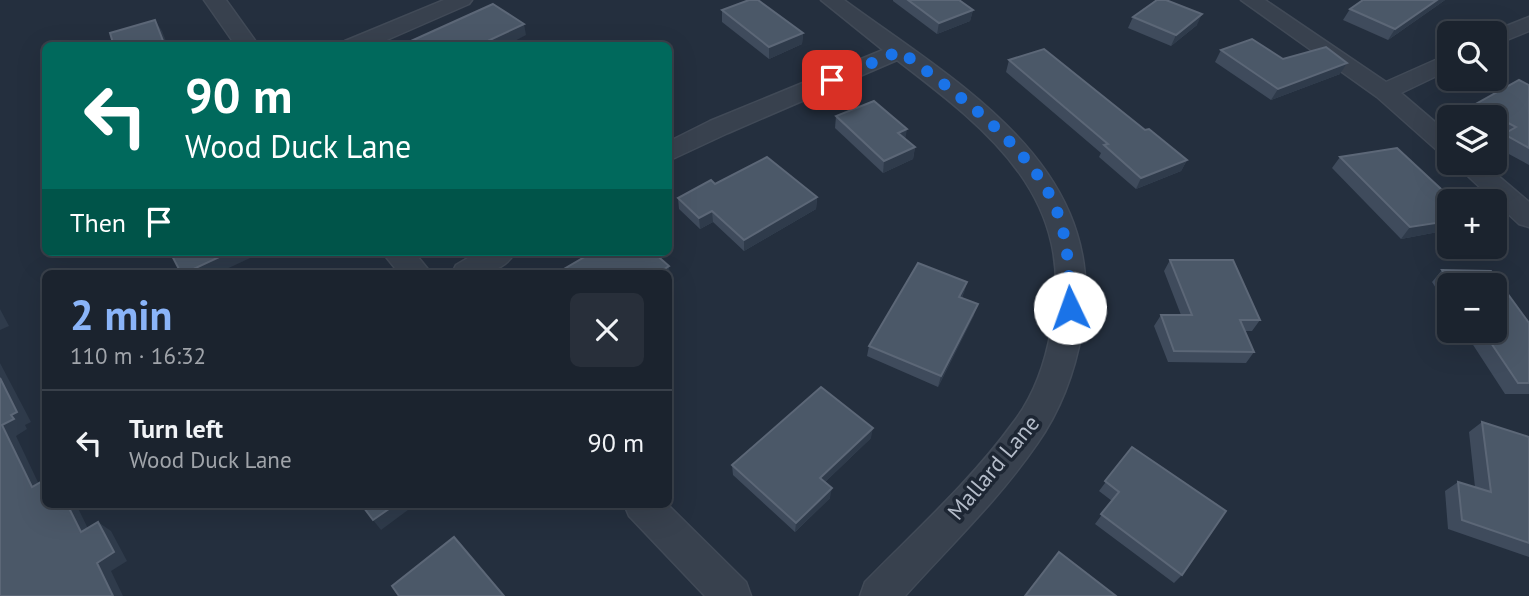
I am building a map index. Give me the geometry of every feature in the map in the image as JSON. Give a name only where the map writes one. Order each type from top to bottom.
[{"type":"street","points":[[214,0],[245,42]]},
{"type":"street","points":[[362,42],[462,0]]},
{"type":"street","name":"Mallard Lane","points":[[831,0],[962,98],[1008,140],[1043,185],[1059,216],[1068,256],[1070,308],[1061,360],[1043,405],[1025,434],[978,489],[879,596]]},
{"type":"street","points":[[1251,0],[1385,92],[1437,138]]},
{"type":"street","points":[[1507,33],[1529,23]]},
{"type":"street","points":[[672,151],[719,127],[900,51]]},
{"type":"street","points":[[1385,92],[1437,67]]},
{"type":"street","points":[[1480,175],[1529,217]]},
{"type":"street","points":[[400,256],[413,270]]},
{"type":"street","points":[[471,270],[494,256]]},
{"type":"street","points":[[646,508],[732,596]]},
{"type":"building","points":[[749,0],[758,0],[803,33],[769,47],[722,10]]},
{"type":"building","points":[[908,0],[959,0],[973,10],[939,23]]},
{"type":"building","points":[[1157,0],[1166,0],[1202,14],[1176,35],[1133,17]]},
{"type":"building","points":[[1363,0],[1437,0],[1395,29],[1350,9]]},
{"type":"building","points":[[493,4],[524,24],[486,42],[409,42]]},
{"type":"building","points":[[155,20],[163,42],[113,42],[110,33]]},
{"type":"building","points":[[1252,39],[1283,59],[1326,47],[1347,63],[1278,89],[1221,50]]},
{"type":"building","points":[[1044,49],[1187,160],[1141,178],[1104,145],[1108,144],[1009,60]]},
{"type":"building","points":[[1519,80],[1529,85],[1529,148],[1507,136],[1507,132],[1516,127],[1507,122],[1507,105],[1474,105],[1499,91],[1507,91],[1507,87]]},
{"type":"building","points":[[874,101],[907,129],[898,133],[915,147],[884,161],[836,116]]},
{"type":"building","points":[[1397,148],[1441,189],[1437,189],[1437,223],[1410,227],[1340,157]]},
{"type":"building","points":[[767,157],[817,197],[744,240],[712,211],[699,218],[678,198],[711,180],[715,184]]},
{"type":"building","points":[[172,256],[221,256],[191,270],[179,270]]},
{"type":"building","points":[[586,256],[658,256],[669,266],[663,270],[564,269]]},
{"type":"building","points":[[1170,260],[1233,260],[1260,320],[1240,320],[1254,352],[1174,351],[1161,315],[1192,315]]},
{"type":"building","points":[[918,263],[967,282],[959,297],[978,304],[941,376],[869,346]]},
{"type":"building","points":[[1442,270],[1492,273],[1444,273]]},
{"type":"building","points":[[1507,293],[1529,323],[1529,383],[1518,383],[1491,343],[1507,343]]},
{"type":"building","points":[[0,378],[17,412],[11,415],[14,419],[2,425],[32,487],[42,481],[42,508],[69,508],[81,532],[98,522],[114,552],[97,563],[113,596],[0,596]]},
{"type":"building","points":[[821,387],[873,428],[820,478],[832,488],[796,523],[732,465]]},
{"type":"building","points":[[1482,422],[1529,437],[1529,543],[1462,520],[1458,482],[1491,492]]},
{"type":"building","points":[[1132,447],[1226,511],[1182,575],[1101,514],[1119,492],[1105,481]]},
{"type":"building","points":[[364,508],[390,508],[373,520]]},
{"type":"building","points":[[454,537],[504,596],[399,596],[392,586]]},
{"type":"building","points":[[1059,552],[1116,596],[1025,596]]},
{"type":"route","points":[[832,80],[900,51],[962,98],[1008,140],[1043,185],[1059,216],[1068,256],[1070,308]]}]
